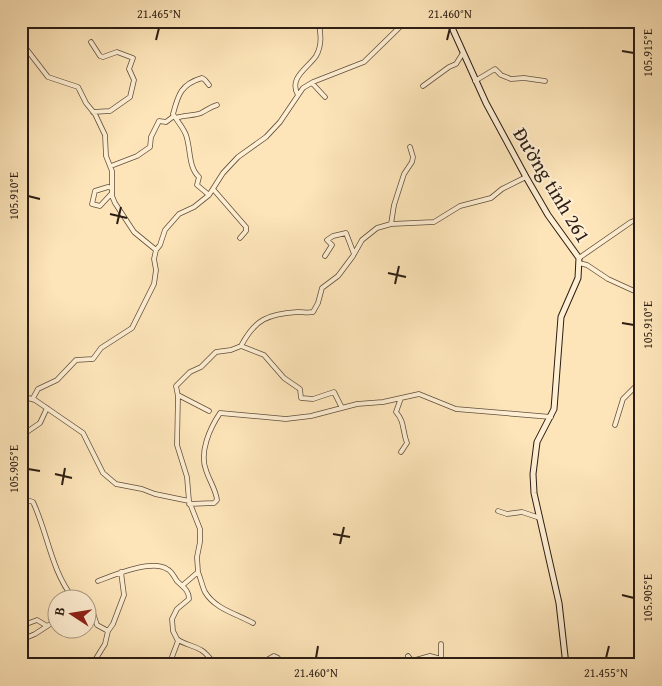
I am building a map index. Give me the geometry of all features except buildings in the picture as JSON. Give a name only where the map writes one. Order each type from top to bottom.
[{"type":"main road","name":"Đường tỉnh 261","points":[[449,21],[476,81],[526,177],[548,215],[579,260],[576,282],[561,316],[554,405],[551,417],[537,442],[533,467],[534,489],[559,603],[566,665]]},
{"type":"street","points":[[298,95],[295,89],[296,80],[320,47],[318,21]]},
{"type":"street","points":[[32,398],[38,390],[56,380],[73,362],[78,359],[93,359],[101,348],[132,328],[154,284],[156,270],[154,259],[165,230],[179,214],[194,207],[208,196],[223,173],[238,157],[266,136],[280,122],[303,88],[364,62],[406,21]]},
{"type":"street","points":[[630,21],[641,24]]},
{"type":"street","points":[[21,42],[48,77],[56,81],[77,85],[105,135],[105,153],[111,166],[112,190],[115,203],[134,232],[156,250]]},
{"type":"street","points":[[91,42],[102,57],[115,52],[133,58],[129,69],[134,80],[132,94],[128,100],[110,111],[93,112]]},
{"type":"street","points":[[422,86],[456,64],[463,54]]},
{"type":"street","points":[[476,81],[495,69],[501,75],[511,79],[524,78],[544,81]]},
{"type":"street","points":[[208,196],[197,185],[199,177],[193,171],[186,134],[175,117],[178,96],[181,90],[188,84],[202,78],[209,85]]},
{"type":"street","points":[[312,83],[325,97]]},
{"type":"street","points":[[111,166],[137,156],[150,147],[151,137],[159,121],[166,122],[175,117],[202,113],[210,107],[217,105]]},
{"type":"street","points":[[390,224],[404,174],[412,162],[413,154],[410,147]]},
{"type":"street","points":[[252,623],[219,606],[204,591],[196,557],[200,542],[200,529],[189,502],[187,477],[177,446],[178,395],[176,386],[190,372],[201,367],[218,351],[231,350],[241,346],[246,337],[261,320],[281,313],[313,312],[318,303],[322,288],[338,276],[354,254],[358,245],[377,228],[390,224],[434,222],[460,206],[491,198],[502,189],[526,177]]},
{"type":"street","points":[[108,187],[112,190],[100,206],[92,204],[95,191],[108,187]]},
{"type":"street","points":[[213,189],[246,227],[246,231],[240,238]]},
{"type":"street","points":[[641,218],[631,222],[579,260],[608,279],[641,294]]},
{"type":"street","points":[[325,256],[332,245],[326,240],[346,232],[354,254]]},
{"type":"street","points":[[241,346],[264,355],[284,378],[300,389],[302,398],[313,399],[333,392],[336,393],[342,408]]},
{"type":"street","points":[[615,425],[623,399],[641,381]]},
{"type":"street","points":[[21,396],[32,398],[84,434],[105,476],[116,484],[142,488],[155,494],[189,502],[214,503],[217,500],[205,468],[204,450],[220,413],[286,419],[311,416],[357,404],[383,402],[419,394],[456,409],[551,417]]},
{"type":"street","points":[[178,395],[210,411]]},
{"type":"street","points":[[401,398],[396,412],[402,420],[406,442],[402,452]]},
{"type":"street","points":[[21,436],[40,423],[47,408]]},
{"type":"street","points":[[21,498],[33,502],[43,526],[50,553],[66,588]]},
{"type":"street","points":[[498,511],[507,514],[522,512],[540,518]]},
{"type":"street","points":[[98,581],[130,569],[156,566],[165,567],[183,584],[189,594],[189,600],[174,613],[172,626],[178,644],[169,665]]},
{"type":"street","points":[[92,665],[105,644],[108,632],[124,595],[121,572]]},
{"type":"street","points":[[183,584],[198,572]]},
{"type":"street","points":[[21,626],[36,620],[47,626],[21,640]]},
{"type":"street","points":[[98,626],[108,632]]},
{"type":"street","points":[[177,639],[186,645],[202,650],[217,665]]},
{"type":"street","points":[[440,644],[441,665]]},
{"type":"street","points":[[256,665],[259,661],[267,660],[274,656],[283,665]]},
{"type":"street","points":[[408,656],[412,661],[430,656],[441,659]]},
{"type":"street","points":[[638,665],[641,662]]}]
